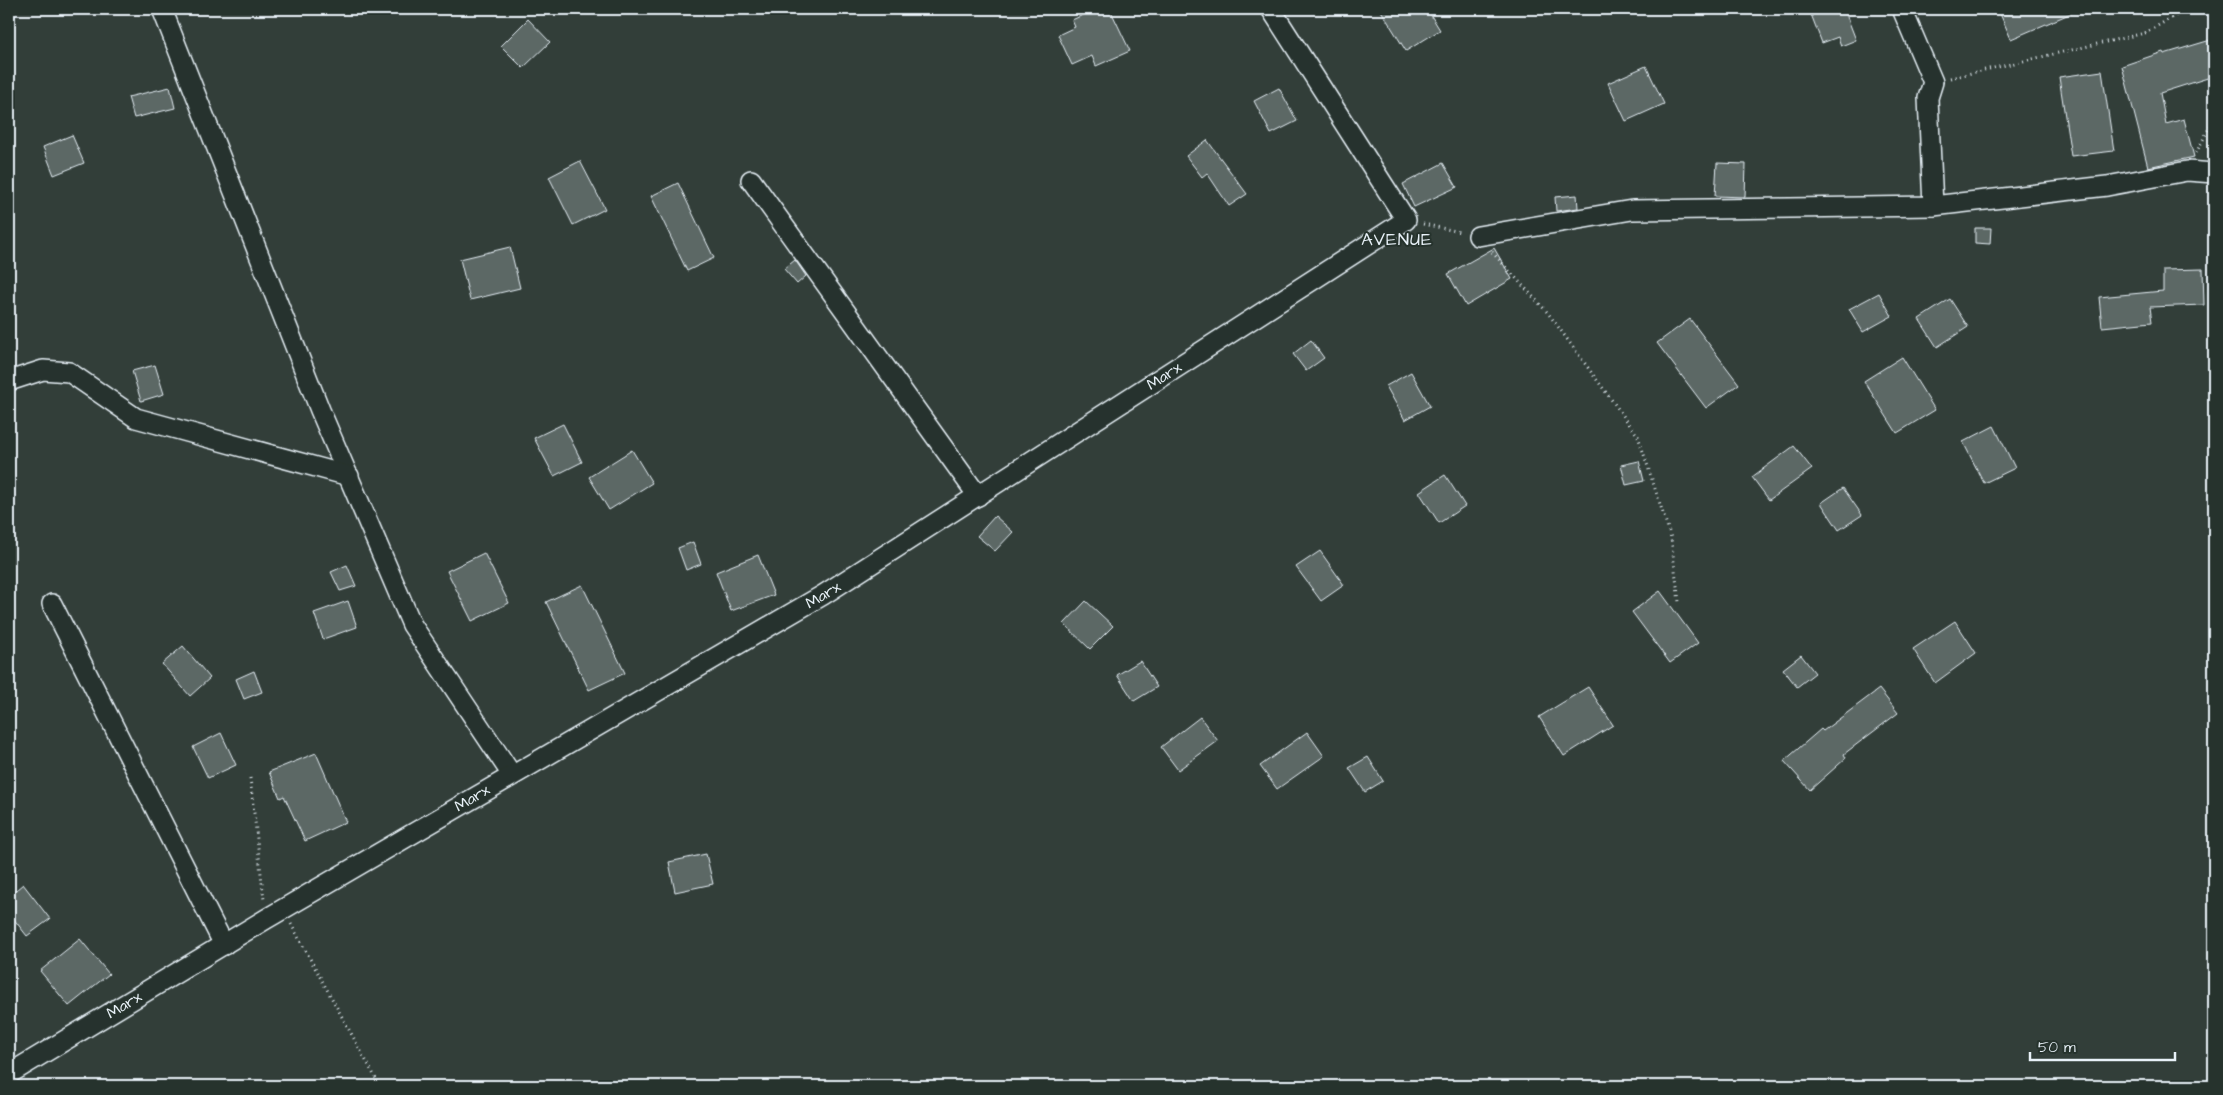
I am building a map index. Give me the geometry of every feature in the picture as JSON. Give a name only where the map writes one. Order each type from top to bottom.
[{"type":"street","points":[[162,9],[320,410],[412,625],[512,775]]},
{"type":"street","points":[[1271,9],[1406,220]]},
{"type":"street","points":[[1902,9],[1933,82],[1928,98],[1933,206]]},
{"type":"street","points":[[1478,236],[1632,210],[1933,206],[2107,186],[2187,171],[2214,173]]},
{"type":"street","points":[[750,180],[978,496]]},
{"type":"street","name":"Marx","points":[[9,1074],[266,918],[284,910],[512,775],[823,595],[1406,220]]},
{"type":"street","points":[[9,381],[43,370],[69,372],[136,418],[349,476]]},
{"type":"street","points":[[52,604],[224,945]]},
{"type":"path","points":[[1933,82],[2144,33],[2187,9]]},
{"type":"path","points":[[2187,171],[2214,119]]},
{"type":"path","points":[[1406,220],[1478,236],[1548,313],[1638,436],[1671,538],[1679,602]]},
{"type":"path","points":[[250,778],[266,918]]},
{"type":"path","points":[[284,910],[380,1086]]},
{"type":"building","points":[[1096,9],[1110,9],[1130,51],[1096,66],[1092,56],[1072,65],[1058,35],[1075,27],[1072,20]]},
{"type":"building","points":[[1380,9],[1427,9],[1440,30],[1406,51]]},
{"type":"building","points":[[1809,9],[1844,9],[1856,40],[1841,46],[1838,37],[1822,43]]},
{"type":"building","points":[[1998,9],[2081,9],[2011,39]]},
{"type":"building","points":[[528,19],[550,42],[523,68],[501,46]]},
{"type":"building","points":[[2214,39],[2214,76],[2160,93],[2166,124],[2184,119],[2194,157],[2148,167],[2122,66],[2163,52],[2164,54]]},
{"type":"building","points":[[1646,66],[1664,104],[1626,121],[1608,83]]},
{"type":"building","points":[[2102,71],[2114,151],[2071,156],[2059,77]]},
{"type":"building","points":[[170,87],[175,108],[134,118],[128,97]]},
{"type":"building","points":[[1279,88],[1297,121],[1271,134],[1254,101]]},
{"type":"building","points":[[72,135],[84,163],[54,175],[43,147]]},
{"type":"building","points":[[1207,140],[1247,194],[1229,206],[1207,173],[1202,177],[1186,156]]},
{"type":"building","points":[[580,161],[605,209],[573,225],[549,177]]},
{"type":"building","points":[[1443,163],[1457,187],[1414,207],[1403,184]]},
{"type":"building","points":[[1717,163],[1746,164],[1745,197],[1715,196]]},
{"type":"building","points":[[678,183],[714,258],[687,271],[651,196]]},
{"type":"building","points":[[1577,195],[1578,208],[1556,211],[1555,197]]},
{"type":"building","points":[[1975,228],[1991,228],[1990,244],[1975,243]]},
{"type":"building","points":[[510,247],[520,288],[470,300],[460,259]]},
{"type":"building","points":[[1494,248],[1512,279],[1466,306],[1448,274]]},
{"type":"building","points":[[795,260],[806,276],[797,284],[784,269]]},
{"type":"building","points":[[2203,269],[2204,305],[2150,307],[2152,322],[2102,327],[2099,297],[2163,291],[2163,270]]},
{"type":"building","points":[[1879,293],[1892,316],[1863,332],[1849,309]]},
{"type":"building","points":[[1950,299],[1968,327],[1937,347],[1919,319]]},
{"type":"building","points":[[1690,319],[1739,384],[1706,408],[1657,343]]},
{"type":"building","points":[[1311,340],[1324,358],[1306,371],[1293,354]]},
{"type":"building","points":[[1902,357],[1935,410],[1897,433],[1864,381]]},
{"type":"building","points":[[155,365],[164,394],[141,401],[132,371]]},
{"type":"building","points":[[1411,372],[1430,406],[1405,420],[1386,386]]},
{"type":"building","points":[[563,424],[582,462],[554,476],[534,438]]},
{"type":"building","points":[[1994,426],[2015,468],[1984,483],[1963,442]]},
{"type":"building","points":[[1794,446],[1812,469],[1769,500],[1752,477]]},
{"type":"building","points":[[632,450],[652,483],[609,510],[589,477]]},
{"type":"building","points":[[1639,461],[1644,481],[1626,485],[1621,465]]},
{"type":"building","points":[[1445,475],[1465,506],[1439,523],[1419,492]]},
{"type":"building","points":[[1843,488],[1862,515],[1839,530],[1821,503]]},
{"type":"building","points":[[995,516],[1013,532],[995,551],[977,536]]},
{"type":"building","points":[[693,542],[701,564],[686,570],[678,548]]},
{"type":"building","points":[[1320,551],[1344,585],[1321,601],[1296,567]]},
{"type":"building","points":[[484,553],[509,603],[472,621],[447,571]]},
{"type":"building","points":[[758,555],[774,595],[731,611],[716,572]]},
{"type":"building","points":[[347,565],[356,586],[340,591],[331,572]]},
{"type":"building","points":[[582,585],[625,673],[589,690],[546,602]]},
{"type":"building","points":[[1660,591],[1698,643],[1670,663],[1632,612]]},
{"type":"building","points":[[348,601],[357,627],[323,639],[314,613]]},
{"type":"building","points":[[1086,601],[1113,626],[1090,649],[1064,624]]},
{"type":"building","points":[[1955,621],[1976,653],[1935,683],[1913,649]]},
{"type":"building","points":[[183,646],[210,678],[190,696],[162,664]]},
{"type":"building","points":[[1801,655],[1815,673],[1797,687],[1783,669]]},
{"type":"building","points":[[1140,661],[1157,687],[1134,701],[1117,675]]},
{"type":"building","points":[[254,671],[262,692],[244,699],[236,679]]},
{"type":"building","points":[[1588,687],[1613,725],[1564,756],[1539,717]]},
{"type":"building","points":[[1879,689],[1898,713],[1844,754],[1846,758],[1810,790],[1784,761],[1821,729],[1823,731]]},
{"type":"building","points":[[1200,717],[1218,741],[1178,770],[1161,747]]},
{"type":"building","points":[[1307,732],[1324,756],[1277,789],[1260,766]]},
{"type":"building","points":[[221,733],[236,765],[208,778],[193,747]]},
{"type":"building","points":[[316,753],[346,822],[305,841],[284,796],[280,798],[269,772]]},
{"type":"building","points":[[1368,757],[1383,781],[1365,792],[1349,768]]},
{"type":"building","points":[[706,854],[713,884],[675,892],[669,862]]},
{"type":"building","points":[[23,884],[50,919],[27,936],[9,913],[9,896]]},
{"type":"building","points":[[80,939],[109,974],[69,1006],[40,971]]},
{"type":"district","name":"AVENUE","points":[[1397,239]]}]
